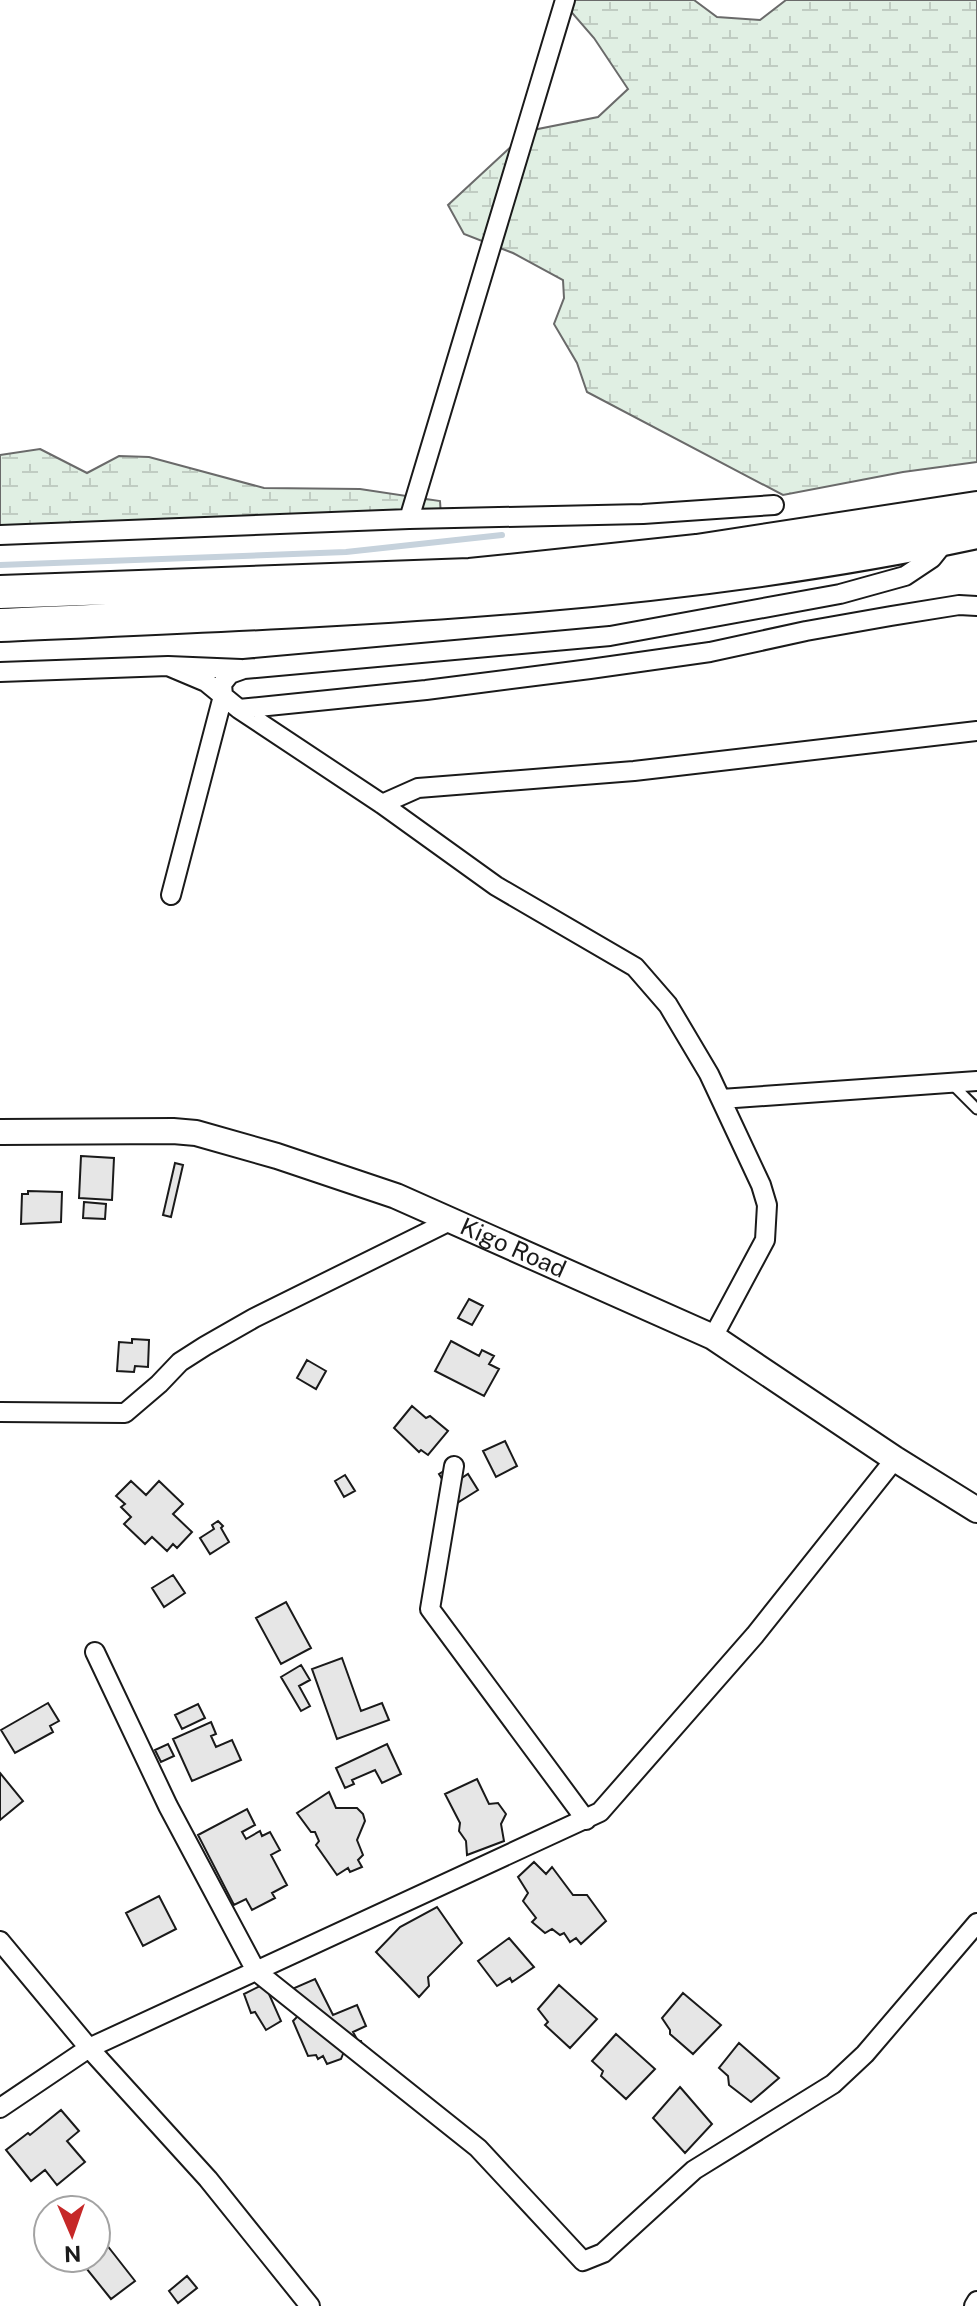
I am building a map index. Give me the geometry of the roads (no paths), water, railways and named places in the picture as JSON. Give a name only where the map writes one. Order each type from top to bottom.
[{"type":"highway","points":[[0,592],[470,575],[697,551],[977,508]]},
{"type":"highway","points":[[0,625],[254,613],[592,590],[904,548],[963,535]]},
{"type":"street","points":[[409,519],[565,0]]},
{"type":"street","points":[[0,535],[409,519],[643,514],[774,505]]},
{"type":"street","points":[[0,672],[168,666],[244,669],[610,636],[840,594],[905,576],[963,535]]},
{"type":"street","points":[[239,709],[426,690],[605,667],[710,652],[891,616],[959,605],[977,606]]},
{"type":"street","points":[[168,666],[206,682],[239,709],[382,804],[496,886],[635,967],[668,1005],[721,1099],[761,1185],[767,1205],[765,1240],[713,1337]]},
{"type":"street","points":[[171,895],[223,696],[222,684],[230,674],[244,669]]},
{"type":"street","points":[[382,804],[418,788],[634,771],[977,731]]},
{"type":"street","points":[[721,1099],[977,1081]]},
{"type":"street","name":"Kigo Road","points":[[0,1132],[196,1133],[396,1196],[713,1337],[977,1510]]},
{"type":"street","points":[[0,1412],[125,1413],[180,1362],[217,1339],[452,1220]]},
{"type":"street","points":[[0,2108],[89,2048],[600,1812],[755,1635],[895,1459]]},
{"type":"street","points":[[454,1466],[430,1609],[586,1820]]},
{"type":"street","points":[[95,1652],[168,1806],[256,1971],[478,2148],[583,2261],[603,2253],[694,2170],[833,2084],[865,2054],[977,1923]]},
{"type":"street","points":[[0,1941],[89,2048],[208,2179],[310,2306]]},
{"type":"lane","points":[[950,1083],[977,1109]]},
{"type":"waterway","points":[[0,565],[346,552],[502,535]]}]
